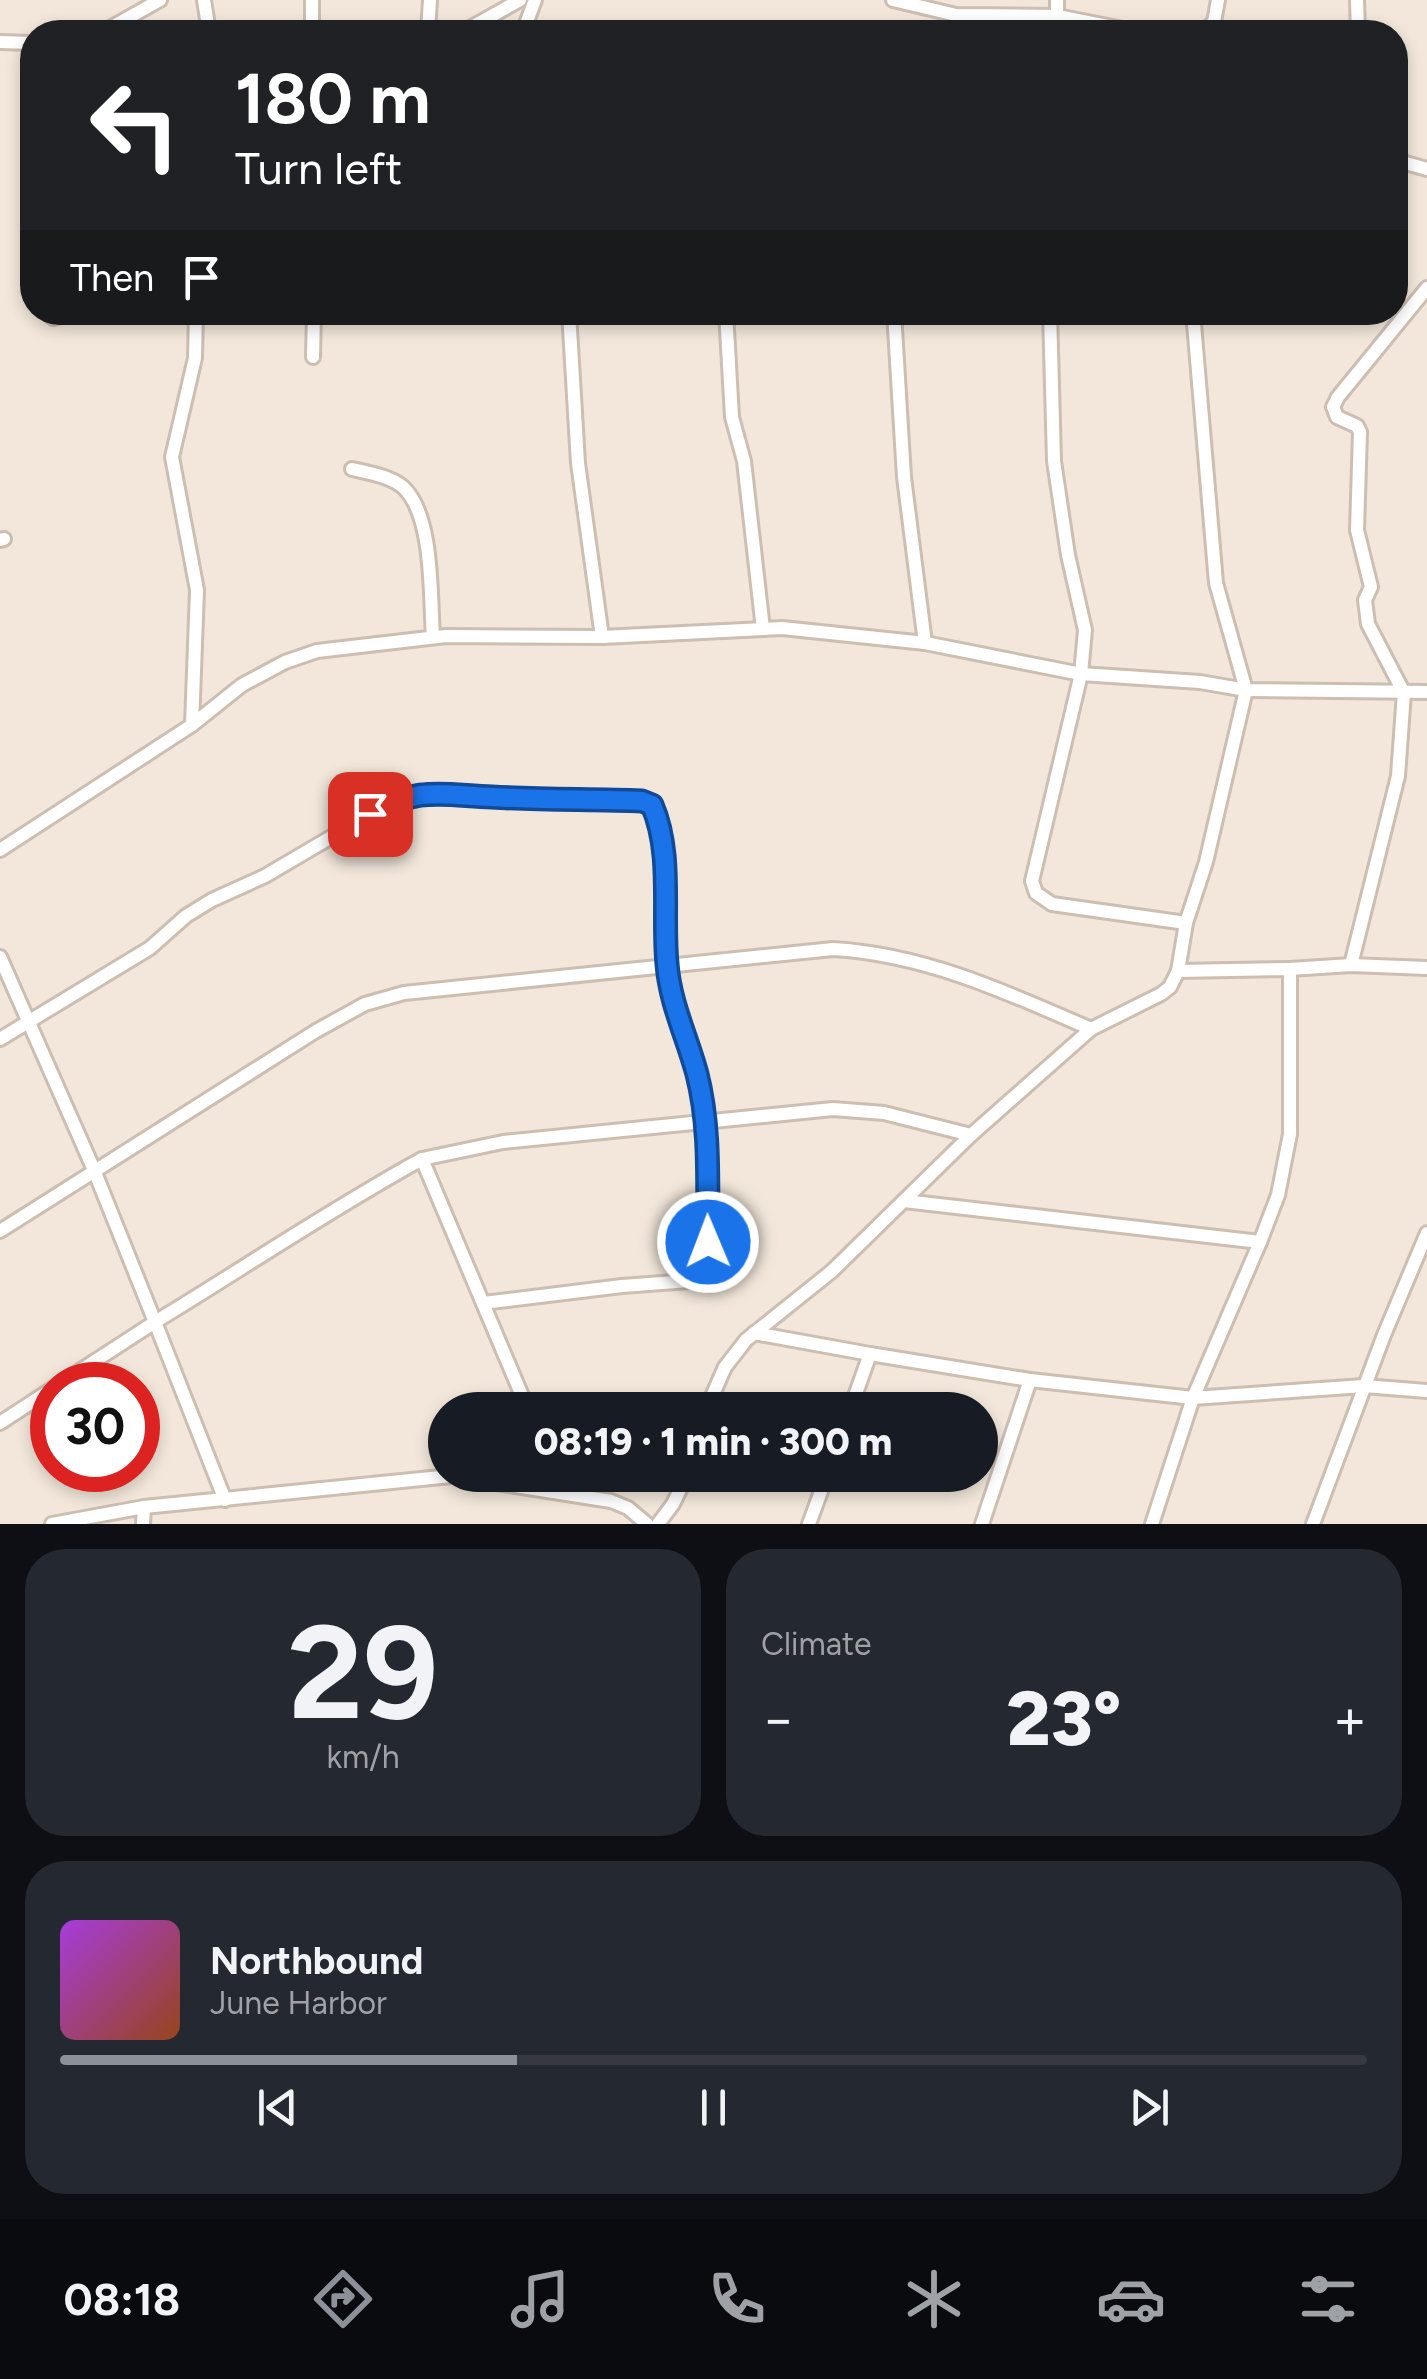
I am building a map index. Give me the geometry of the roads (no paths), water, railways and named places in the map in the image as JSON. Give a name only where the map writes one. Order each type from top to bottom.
[{"type":"street","points":[[124,20],[160,0]]},
{"type":"street","points":[[484,20],[520,0]]},
{"type":"street","points":[[893,0],[956,15],[1014,14],[1077,20]]},
{"type":"street","points":[[1057,0],[1057,16]]},
{"type":"street","points":[[1013,20],[1014,14]]},
{"type":"street","points":[[1408,311],[1427,288]]},
{"type":"street","points":[[192,725],[197,590],[172,457],[195,358],[196,325]]},
{"type":"street","points":[[313,357],[314,325]]},
{"type":"street","points":[[571,325],[578,463],[602,637]]},
{"type":"street","points":[[727,325],[732,417],[744,461],[763,629]]},
{"type":"street","points":[[895,325],[904,477],[924,642]]},
{"type":"street","points":[[1050,325],[1054,461],[1068,555],[1085,630],[1080,674],[1032,881],[1036,894],[1052,904],[1186,923]]},
{"type":"street","points":[[714,1392],[725,1367],[754,1333],[832,1272],[971,1134],[1091,1029],[1162,994],[1178,971],[1186,923],[1206,862],[1246,690],[1216,583],[1194,325]]},
{"type":"street","points":[[1351,966],[1398,776],[1404,694],[1368,624],[1365,600],[1371,588],[1357,530],[1360,432],[1357,426],[1337,417],[1333,407],[1397,325]]},
{"type":"street","points":[[352,468],[390,479],[404,488],[416,505],[426,538],[433,637]]},
{"type":"street","points":[[0,850],[192,725],[242,685],[285,662],[317,651],[433,637],[602,637],[782,628],[924,642],[1080,674],[1200,682],[1246,690],[1427,692]]},
{"type":"street","points":[[0,1039],[150,948],[186,916],[212,900],[265,876],[389,803],[435,792],[491,798],[642,801],[652,805],[662,832],[667,967],[706,1124],[708,1253],[703,1275],[689,1282],[622,1286],[483,1304]]},
{"type":"street","points":[[0,1230],[365,1004],[404,994],[834,949],[872,951],[1006,992],[1091,1029]]},
{"type":"street","points":[[0,957],[94,1170],[225,1500]]},
{"type":"street","points":[[1178,971],[1427,968]]},
{"type":"street","points":[[1152,1524],[1193,1398],[1278,1195],[1290,1134],[1290,970]]},
{"type":"street","points":[[94,1362],[354,1196],[422,1159],[502,1142],[834,1109],[884,1113],[971,1134]]},
{"type":"street","points":[[422,1159],[520,1392]]},
{"type":"street","points":[[904,1201],[1260,1242]]},
{"type":"street","points":[[1313,1524],[1364,1386],[1424,1252],[1427,1233]]},
{"type":"street","points":[[754,1333],[1030,1380],[1193,1398],[1364,1386],[1427,1391]]},
{"type":"street","points":[[856,1392],[870,1354]]},
{"type":"street","points":[[982,1524],[1030,1380]]},
{"type":"street","points":[[0,1424],[30,1404]]},
{"type":"street","points":[[52,1524],[144,1508],[428,1479]]},
{"type":"street","points":[[556,1492],[611,1501],[628,1508],[647,1524]]},
{"type":"street","points":[[658,1524],[679,1492]]},
{"type":"street","points":[[809,1524],[820,1492]]},
{"type":"street","points":[[144,1508],[144,1524]]}]
